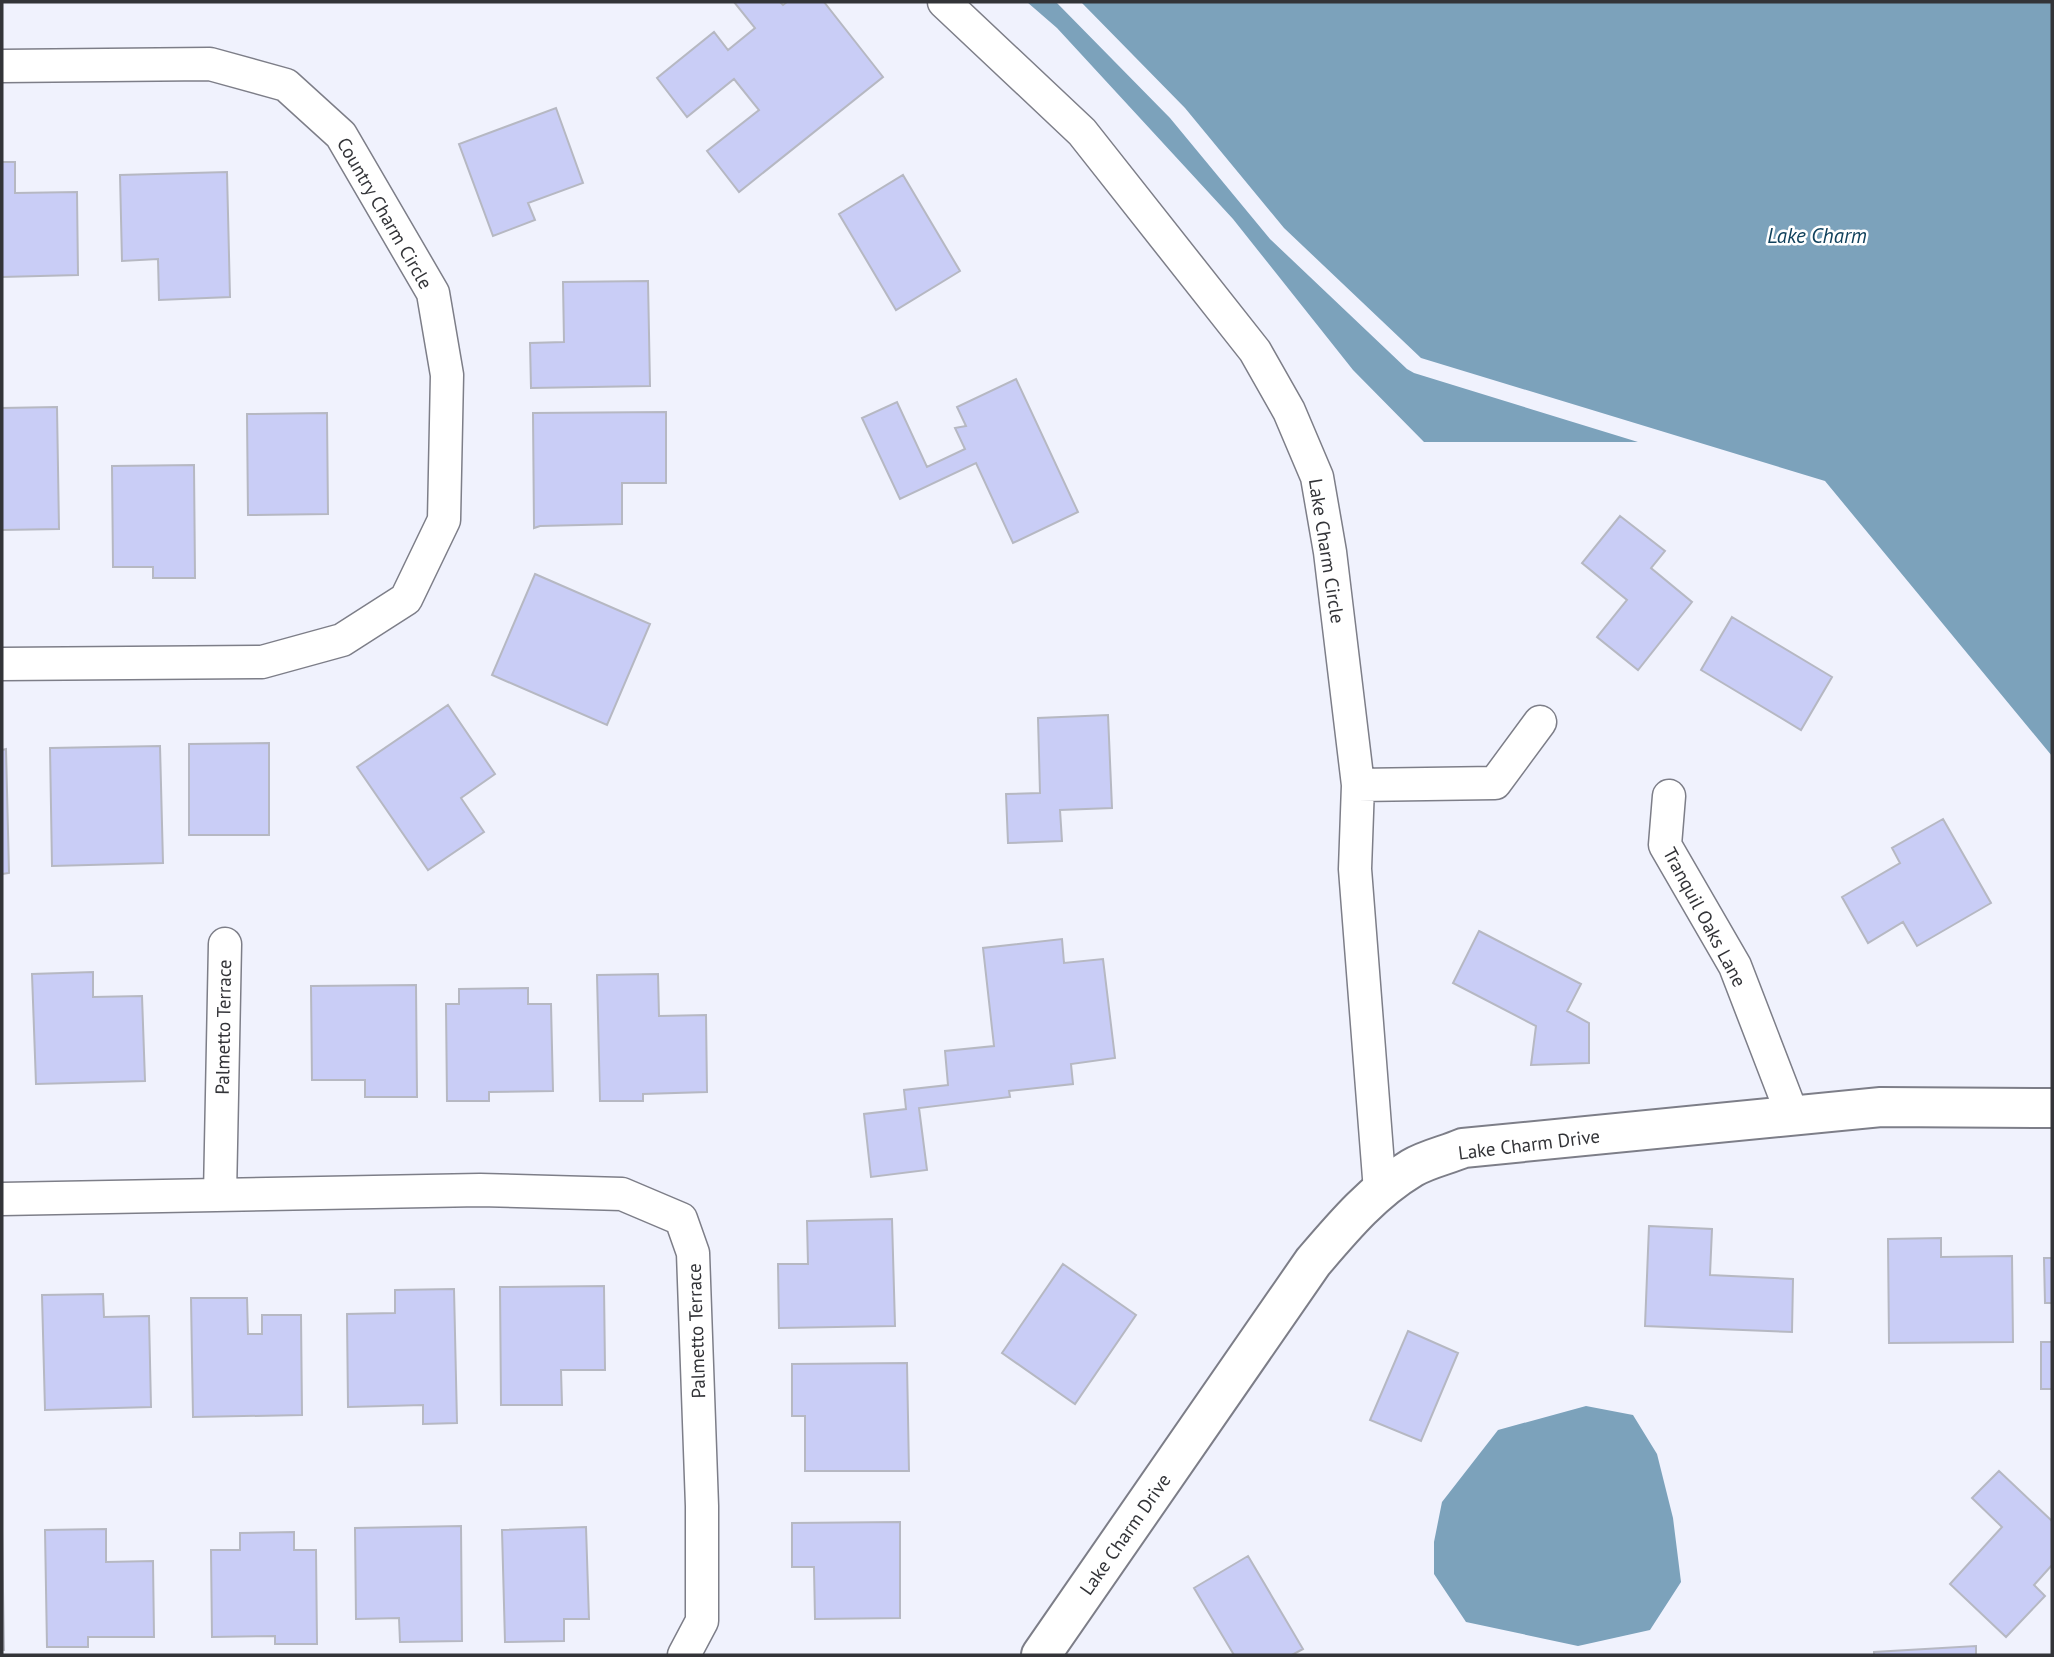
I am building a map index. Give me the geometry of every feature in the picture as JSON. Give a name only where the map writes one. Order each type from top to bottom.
[{"type":"street","name":"Lake Charm Circle","points":[[944,2],[1082,132],[1255,351],[1289,411],[1317,477],[1330,552],[1358,785],[1355,869],[1380,1191]]},
{"type":"street","name":"Country Charm Circle","points":[[2,66],[210,64],[286,85],[341,135],[433,293],[447,375],[444,520],[406,599],[342,640],[262,662],[2,664]]},
{"type":"street","points":[[1358,785],[1495,783],[1540,722]]},
{"type":"street","name":"Tranquil Oaks Lane","points":[[1669,796],[1665,845],[1735,966],[1791,1114]]},
{"type":"street","name":"Palmetto Terrace","points":[[220,1195],[225,944]]},
{"type":"street","name":"Lake Charm Drive","points":[[1041,1655],[1313,1262],[1350,1219],[1380,1191],[1414,1167],[1463,1148],[1791,1114],[1881,1107],[2052,1108]]},
{"type":"street","name":"Palmetto Terrace","points":[[2,1199],[480,1190],[622,1195],[681,1219],[693,1253],[702,1506],[702,1621],[684,1655]]},
{"type":"water","points":[[1027,2],[1056,2],[1170,118],[1270,239],[1407,369],[1638,442],[1424,442],[1353,370],[1233,219],[1057,28]]},
{"type":"water","name":"Lake Charm","points":[[1081,2],[2052,2],[2052,756],[1825,481],[1421,358],[1284,228],[1185,108]]},
{"type":"water","points":[[1586,1406],[1633,1415],[1657,1454],[1673,1518],[1681,1582],[1650,1630],[1578,1646],[1466,1622],[1434,1574],[1434,1542],[1442,1502],[1498,1430]]},
{"type":"building","points":[[734,2],[780,2],[783,5],[787,2],[824,2],[883,77],[739,192],[707,151],[759,110],[734,79],[687,117],[657,78],[714,32],[728,50],[755,28]]},
{"type":"building","points":[[556,108],[583,183],[528,203],[535,220],[493,236],[459,144]]},
{"type":"building","points":[[2,162],[15,162],[15,193],[77,192],[78,275],[2,277]]},
{"type":"building","points":[[227,172],[230,297],[159,300],[158,259],[122,261],[120,175]]},
{"type":"building","points":[[903,175],[960,271],[896,310],[839,214]]},
{"type":"building","points":[[648,281],[650,386],[531,388],[530,343],[564,342],[563,282]]},
{"type":"building","points":[[1016,379],[1078,512],[1013,543],[976,463],[900,499],[862,418],[897,402],[927,467],[965,449],[955,428],[966,426],[957,407]]},
{"type":"building","points":[[57,407],[59,529],[2,530],[2,408]]},
{"type":"building","points":[[666,412],[666,483],[622,483],[622,524],[534,528],[533,413]]},
{"type":"building","points":[[327,413],[328,514],[248,515],[247,414]]},
{"type":"building","points":[[194,465],[195,578],[153,578],[153,567],[113,567],[112,466]]},
{"type":"building","points":[[1620,516],[1665,551],[1651,568],[1692,602],[1638,670],[1597,637],[1627,600],[1582,563]]},
{"type":"building","points":[[535,574],[650,624],[607,725],[492,675]]},
{"type":"building","points":[[1732,617],[1832,677],[1801,730],[1701,670]]},
{"type":"building","points":[[448,705],[495,774],[461,798],[484,832],[428,870],[357,767]]},
{"type":"building","points":[[1108,715],[1112,808],[1060,810],[1062,841],[1008,843],[1006,794],[1040,793],[1038,718]]},
{"type":"building","points":[[269,743],[269,835],[189,835],[189,744]]},
{"type":"building","points":[[160,746],[163,863],[52,866],[50,748]]},
{"type":"building","points":[[6,749],[9,873],[2,874],[2,750]]},
{"type":"building","points":[[1943,819],[1991,903],[1917,946],[1903,922],[1868,943],[1842,897],[1900,863],[1892,848]]},
{"type":"building","points":[[1479,931],[1581,984],[1567,1011],[1589,1023],[1589,1063],[1531,1065],[1536,1026],[1453,983]]},
{"type":"building","points":[[1062,939],[1064,963],[1103,959],[1115,1058],[1071,1064],[1073,1084],[1009,1091],[1010,1097],[919,1108],[927,1170],[871,1177],[864,1114],[906,1109],[904,1090],[948,1085],[945,1051],[994,1046],[983,948]]},
{"type":"building","points":[[93,972],[93,997],[142,996],[145,1081],[36,1084],[32,974]]},
{"type":"building","points":[[658,974],[659,1016],[706,1015],[707,1092],[643,1094],[643,1101],[600,1101],[597,975]]},
{"type":"building","points":[[416,985],[417,1097],[365,1097],[365,1080],[312,1080],[311,986]]},
{"type":"building","points":[[528,988],[528,1004],[551,1004],[553,1091],[489,1092],[489,1101],[447,1101],[446,1004],[459,1004],[459,989]]},
{"type":"building","points":[[892,1219],[895,1326],[779,1328],[778,1264],[808,1264],[807,1221]]},
{"type":"building","points":[[1649,1226],[1712,1229],[1710,1275],[1793,1279],[1792,1332],[1645,1326]]},
{"type":"building","points":[[1941,1238],[1941,1257],[2012,1256],[2013,1342],[1889,1343],[1888,1239]]},
{"type":"building","points":[[2044,1258],[2052,1258],[2052,1303],[2045,1303]]},
{"type":"building","points":[[1063,1264],[1136,1315],[1075,1404],[1002,1353]]},
{"type":"building","points":[[604,1286],[605,1370],[561,1370],[562,1405],[501,1405],[500,1287]]},
{"type":"building","points":[[454,1289],[457,1423],[423,1424],[423,1405],[348,1407],[347,1314],[395,1313],[395,1290]]},
{"type":"building","points":[[103,1294],[104,1317],[149,1316],[151,1407],[45,1410],[42,1295]]},
{"type":"building","points":[[191,1298],[247,1298],[248,1334],[262,1334],[262,1315],[301,1315],[302,1415],[193,1417]]},
{"type":"building","points":[[1408,1331],[1458,1353],[1421,1441],[1370,1420]]},
{"type":"building","points":[[2041,1342],[2052,1342],[2052,1389],[2041,1389]]},
{"type":"building","points":[[907,1363],[909,1471],[805,1471],[805,1416],[792,1416],[792,1364]]},
{"type":"building","points":[[1999,1471],[2052,1521],[2052,1565],[2034,1585],[2045,1596],[2006,1637],[1950,1584],[2002,1527],[1972,1498]]},
{"type":"building","points":[[900,1522],[900,1618],[815,1619],[814,1567],[792,1567],[792,1523]]},
{"type":"building","points":[[461,1526],[462,1641],[400,1642],[399,1618],[356,1619],[355,1528]]},
{"type":"building","points":[[586,1527],[589,1619],[564,1619],[564,1641],[505,1642],[502,1530]]},
{"type":"building","points":[[106,1529],[106,1562],[153,1561],[154,1637],[88,1637],[88,1647],[47,1647],[45,1530]]},
{"type":"building","points":[[2,1531],[4,1650],[2,1650]]},
{"type":"building","points":[[294,1532],[294,1550],[316,1550],[317,1644],[275,1644],[275,1636],[212,1637],[211,1550],[240,1550],[240,1533]]},
{"type":"building","points":[[1248,1556],[1303,1649],[1292,1655],[1234,1655],[1194,1588]]},
{"type":"building","points":[[1976,1646],[1976,1655],[1874,1655],[1874,1652]]}]
